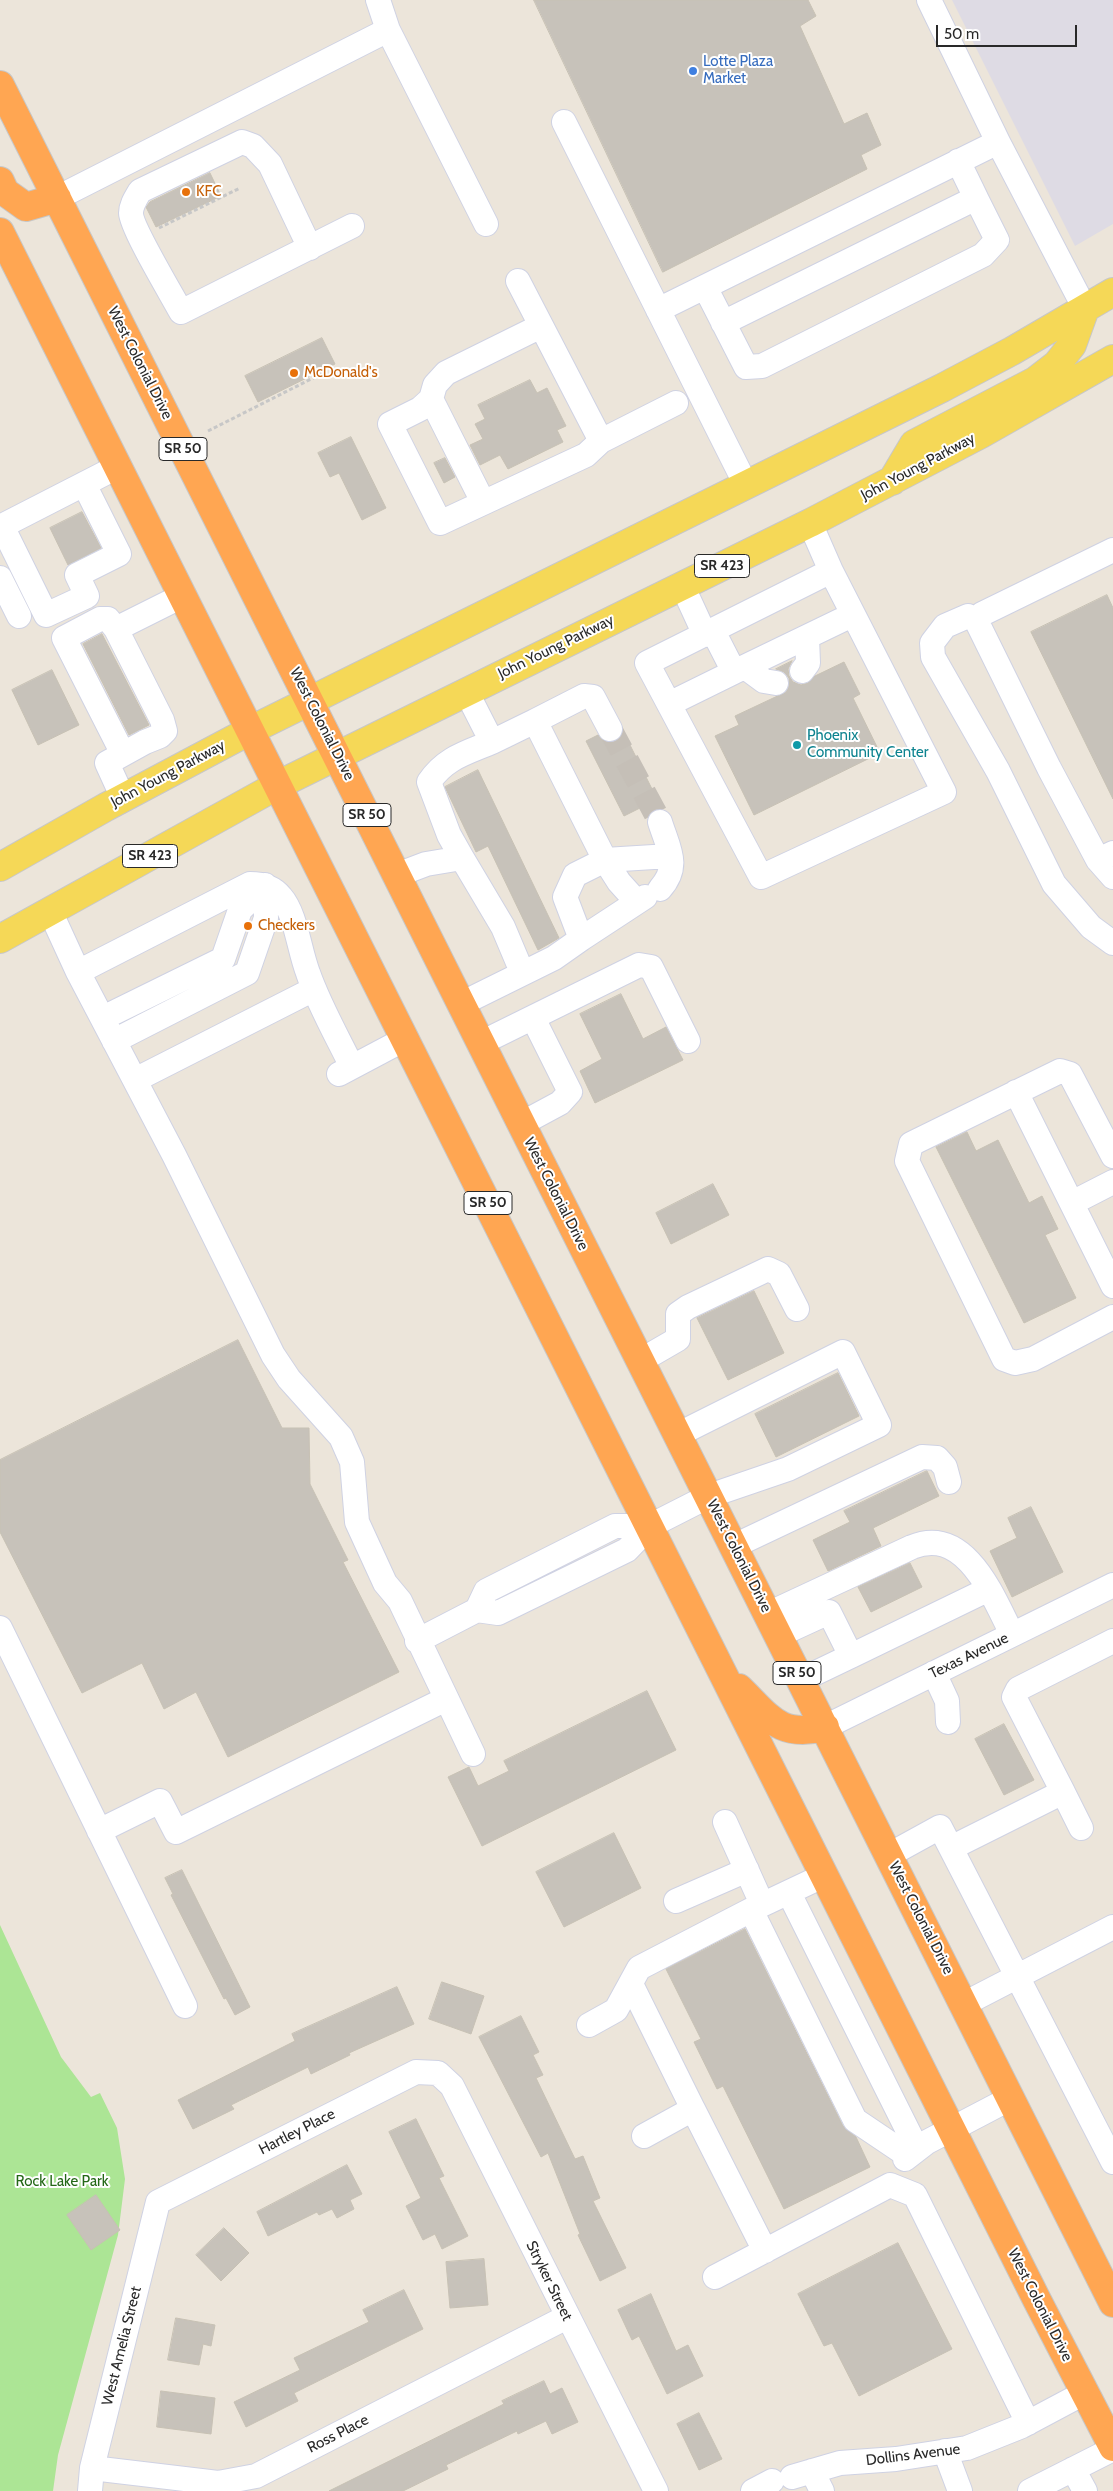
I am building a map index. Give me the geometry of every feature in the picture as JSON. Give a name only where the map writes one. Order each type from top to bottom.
[{"type":"highway","name":"West Colonial Drive","points":[[0,85],[1112,2298]]},
{"type":"highway","points":[[0,181],[6,192],[26,207],[57,198]]},
{"type":"highway","name":"West Colonial Drive","points":[[0,232],[184,595],[951,2129],[1113,2448]]},
{"type":"highway","points":[[724,1673],[771,1720],[790,1730],[804,1732],[825,1727]]},
{"type":"main road","name":"John Young Parkway","points":[[0,867],[123,798],[251,730],[942,388],[1113,292]]},
{"type":"main road","points":[[892,481],[914,444],[1035,381],[1057,364],[1072,346],[1085,309]]},
{"type":"main road","name":"John Young Parkway","points":[[0,938],[278,785],[810,523],[892,481],[1113,359]]},
{"type":"street","points":[[378,0],[388,30],[486,224]]},
{"type":"street","points":[[929,0],[998,142],[1085,309]]},
{"type":"street","points":[[57,198],[388,30]]},
{"type":"street","points":[[564,122],[746,485]]},
{"type":"street","points":[[310,248],[270,164],[253,146],[242,142],[140,191],[134,200],[131,214],[181,312],[310,248],[352,226]]},
{"type":"street","points":[[658,310],[998,142]]},
{"type":"street","points":[[705,287],[746,367],[762,366],[771,362],[983,255],[997,240],[958,161]]},
{"type":"street","points":[[723,323],[976,198]]},
{"type":"street","points":[[518,281],[601,441]]},
{"type":"street","points":[[541,326],[446,373],[435,385],[431,399],[420,409],[390,424],[440,523],[586,455],[601,441],[676,403]]},
{"type":"street","points":[[431,399],[483,502]]},
{"type":"street","points":[[84,484],[120,554],[77,575],[87,596],[46,616],[2,526],[119,466]]},
{"type":"street","points":[[810,523],[852,615],[944,792],[761,877],[648,663],[831,571]]},
{"type":"street","points":[[976,620],[982,614],[1113,550]]},
{"type":"street","points":[[0,578],[19,616]]},
{"type":"street","points":[[682,585],[709,633],[740,669],[764,681],[776,684]]},
{"type":"street","points":[[116,629],[184,595]]},
{"type":"street","points":[[670,704],[852,615]]},
{"type":"street","points":[[1108,864],[1049,768],[976,620],[968,616],[944,626],[932,643],[933,658],[998,771],[1054,884],[1091,928],[1113,943]]},
{"type":"street","points":[[123,754],[64,638],[100,619],[108,619],[116,629],[162,720],[165,732],[107,763],[123,798]]},
{"type":"street","points":[[802,671],[808,663],[807,637]]},
{"type":"street","points":[[466,691],[492,742]]},
{"type":"street","points":[[522,972],[503,927],[449,835],[429,782],[438,768],[460,755],[492,742],[584,696],[593,697],[610,729]]},
{"type":"street","points":[[535,721],[605,860],[619,882],[648,896]]},
{"type":"street","points":[[461,1004],[522,972],[554,958],[648,896],[670,878],[673,864],[660,822]]},
{"type":"street","points":[[581,939],[565,897],[575,875],[605,860],[670,856]]},
{"type":"street","points":[[397,875],[426,864],[462,858]]},
{"type":"street","points":[[78,972],[250,884],[265,884],[281,896],[292,917],[297,943],[346,1071],[405,1039]]},
{"type":"street","points":[[103,1018],[223,959],[240,910],[265,884]]},
{"type":"street","points":[[114,1041],[247,973],[266,918],[265,884]]},
{"type":"street","points":[[50,911],[78,972],[135,1080],[273,1355],[289,1379],[341,1438],[352,1462],[357,1522],[385,1583],[400,1601],[417,1641],[473,1754]]},
{"type":"street","points":[[481,1044],[639,965],[651,967],[688,1041]]},
{"type":"street","points":[[135,1080],[314,989]]},
{"type":"street","points":[[521,1124],[560,1103],[570,1092],[533,1018]]},
{"type":"street","points":[[1113,1156],[1070,1074],[1060,1071],[910,1144],[907,1161],[1004,1359],[1015,1363],[1033,1358],[1113,1318]]},
{"type":"street","points":[[1016,1092],[1113,1286]]},
{"type":"street","points":[[1072,1203],[1113,1182]]},
{"type":"street","points":[[640,1361],[678,1339],[678,1314],[688,1307],[768,1269],[779,1274],[797,1309]]},
{"type":"street","points":[[417,1641],[477,1610],[498,1613],[627,1550],[650,1526],[709,1496],[788,1469],[879,1425],[843,1352],[678,1434]]},
{"type":"street","points":[[734,1546],[922,1457],[937,1458],[945,1467],[949,1482]]},
{"type":"street","points":[[773,1625],[925,1542],[938,1542],[954,1549],[976,1567],[1012,1634]]},
{"type":"street","name":"Texas Avenue","points":[[825,1727],[1113,1585]]},
{"type":"street","points":[[801,1680],[989,1589]]},
{"type":"street","points":[[773,1625],[829,1612],[851,1656]]},
{"type":"street","points":[[0,1628],[185,2006]]},
{"type":"street","points":[[1081,1828],[1014,1697],[1018,1689],[1113,1642]]},
{"type":"street","points":[[934,1673],[947,1701],[948,1722]]},
{"type":"street","points":[[100,1831],[160,1800],[176,1832],[446,1699]]},
{"type":"street","points":[[951,1848],[1063,1792]]},
{"type":"street","points":[[725,1822],[746,1870],[756,1907],[855,2120],[912,2152]]},
{"type":"street","points":[[889,1855],[940,1827],[1113,2162]]},
{"type":"street","points":[[676,1901],[746,1870]]},
{"type":"street","points":[[589,2025],[616,2010],[639,1968],[756,1907],[825,1875]]},
{"type":"street","points":[[789,1893],[912,2152]]},
{"type":"street","points":[[964,2004],[1113,1927]]},
{"type":"street","points":[[631,1984],[765,2251]]},
{"type":"street","name":"Hartley Place","points":[[158,2202],[416,2072],[438,2073]]},
{"type":"street","name":"Stryker Street","points":[[438,2073],[452,2086],[656,2491]]},
{"type":"street","points":[[715,2277],[890,2185],[912,2152],[951,2129],[1011,2098]]},
{"type":"street","points":[[644,2136],[693,2109]]},
{"type":"street","points":[[890,2185],[915,2195],[1028,2423]]},
{"type":"street","name":"West Amelia Street","points":[[91,2480],[158,2202]]},
{"type":"street","name":"Ross Place","points":[[91,2480],[218,2483],[256,2476],[567,2317]]},
{"type":"street","name":"Dollins Avenue","points":[[790,2482],[840,2462],[896,2459],[967,2448],[1028,2423],[1084,2393]]},
{"type":"street","points":[[1030,2491],[1113,2448]]},
{"type":"street","points":[[945,2452],[960,2491]]},
{"type":"street","points":[[1073,2469],[1084,2491]]},
{"type":"path","points":[[142,237],[240,188]]},
{"type":"path","points":[[208,431],[325,372]]},
{"type":"shaded area","points":[[952,0],[1113,0],[1113,224],[1075,246]]},
{"type":"green space","name":"Rock Lake Park","points":[[0,1925],[61,2057],[91,2097],[100,2093],[117,2128],[125,2179],[118,2235],[58,2455],[53,2491],[0,2491]]},
{"type":"building","points":[[534,0],[808,0],[816,16],[800,26],[844,124],[867,113],[881,145],[861,155],[867,169],[663,272]]},
{"type":"building","points":[[210,173],[221,196],[156,227],[146,207],[150,202]]},
{"type":"building","points":[[322,338],[335,364],[258,402],[245,376]]},
{"type":"building","points":[[530,380],[537,393],[547,388],[566,426],[557,430],[563,442],[508,469],[500,455],[480,465],[470,445],[483,439],[475,424],[485,419],[478,405]]},
{"type":"building","points":[[351,437],[386,508],[362,520],[339,473],[330,477],[318,453]]},
{"type":"building","points":[[445,458],[455,477],[444,483],[434,463]]},
{"type":"building","points":[[82,512],[101,548],[68,565],[50,528]]},
{"type":"building","points":[[1107,595],[1113,608],[1113,799],[1031,632]]},
{"type":"building","points":[[102,634],[149,725],[129,735],[83,644]]},
{"type":"building","name":"Phoenix Community Center","points":[[792,661],[788,669],[789,676],[793,682],[801,685],[808,683],[815,676],[844,662],[860,694],[853,698],[880,753],[754,815],[715,736],[739,725],[735,716],[786,692],[789,686],[789,678],[784,672],[776,669]]},
{"type":"building","points":[[52,670],[79,725],[38,745],[12,690]]},
{"type":"building","points":[[623,731],[662,809],[655,809],[647,817],[642,807],[624,816],[586,741],[598,735],[603,741],[616,741]]},
{"type":"building","points":[[478,770],[559,938],[538,950],[488,846],[476,852],[445,787]]},
{"type":"building","points":[[621,994],[643,1039],[666,1027],[683,1060],[595,1103],[580,1071],[602,1059],[580,1014]]},
{"type":"building","points":[[967,1132],[976,1151],[998,1140],[1029,1203],[1042,1196],[1058,1229],[1045,1235],[1076,1298],[1024,1323],[936,1147]]},
{"type":"building","points":[[713,1184],[729,1215],[671,1244],[656,1213]]},
{"type":"building","points":[[754,1291],[784,1353],[728,1380],[697,1318]]},
{"type":"building","points":[[238,1340],[282,1428],[309,1428],[310,1484],[348,1560],[343,1562],[399,1672],[228,1757],[196,1692],[164,1709],[142,1663],[82,1693],[0,1532],[0,1460]]},
{"type":"building","points":[[838,1373],[859,1416],[776,1457],[755,1414]]},
{"type":"building","points":[[927,1471],[939,1496],[873,1528],[881,1546],[828,1571],[813,1540],[850,1522],[844,1511]]},
{"type":"building","points":[[1031,1507],[1063,1572],[1012,1597],[990,1551],[1017,1538],[1008,1518]]},
{"type":"building","points":[[910,1563],[922,1587],[871,1612],[858,1587]]},
{"type":"building","points":[[647,1691],[676,1750],[482,1846],[448,1777],[469,1767],[478,1786],[509,1771],[504,1761]]},
{"type":"building","points":[[1004,1724],[1034,1780],[1004,1795],[975,1739]]},
{"type":"building","points":[[614,1833],[641,1888],[564,1927],[536,1872]]},
{"type":"building","points":[[182,1870],[250,2007],[235,2015],[226,1998],[224,1999],[171,1895],[173,1894],[165,1878]]},
{"type":"building","points":[[745,1929],[843,2126],[856,2137],[870,2167],[784,2209],[723,2086],[717,2089],[694,2042],[701,2039],[666,1969]]},
{"type":"building","points":[[442,1982],[484,1996],[471,2034],[429,2019]]},
{"type":"building","points":[[397,1987],[414,2024],[349,2053],[350,2055],[311,2074],[308,2067],[231,2105],[234,2109],[193,2129],[178,2100],[295,2041],[292,2034]]},
{"type":"building","points":[[521,2016],[539,2052],[533,2055],[543,2075],[536,2078],[575,2159],[583,2156],[600,2198],[593,2201],[626,2268],[600,2281],[578,2235],[580,2234],[548,2153],[541,2157],[479,2037]]},
{"type":"building","points":[[416,2119],[444,2176],[439,2178],[468,2236],[442,2249],[435,2234],[423,2240],[406,2206],[421,2198],[389,2132]]},
{"type":"building","points":[[347,2165],[362,2194],[350,2200],[354,2209],[337,2218],[332,2209],[319,2215],[317,2212],[268,2236],[257,2212]]},
{"type":"building","points":[[96,2195],[120,2230],[91,2250],[67,2215]]},
{"type":"building","points":[[224,2228],[249,2253],[221,2281],[196,2255]]},
{"type":"building","points":[[898,2243],[952,2349],[859,2396],[832,2343],[824,2346],[798,2294]]},
{"type":"building","points":[[484,2259],[488,2305],[450,2308],[446,2262]]},
{"type":"building","points":[[404,2290],[423,2329],[294,2393],[298,2401],[246,2427],[234,2402],[300,2370],[294,2358],[369,2322],[363,2310]]},
{"type":"building","points":[[651,2294],[676,2351],[688,2345],[703,2376],[667,2394],[639,2336],[632,2340],[618,2310]]},
{"type":"building","points":[[176,2318],[215,2325],[211,2346],[203,2344],[199,2365],[168,2360]]},
{"type":"building","points":[[544,2381],[550,2394],[562,2388],[578,2422],[552,2434],[546,2421],[518,2434],[517,2431],[446,2465],[448,2469],[403,2491],[329,2491],[504,2404],[502,2401]]},
{"type":"building","points":[[161,2391],[215,2398],[211,2434],[157,2427]]},
{"type":"building","points":[[699,2413],[722,2459],[699,2470],[677,2424]]},
{"type":"tunnel","points":[[610,729],[660,822]]},
{"type":"place","name":"Lotte Plaza Market","points":[[693,71]]},
{"type":"place","name":"KFC","points":[[186,192]]},
{"type":"place","name":"McDonald's","points":[[294,373]]},
{"type":"place","name":"Phoenix Community Center","points":[[797,745]]},
{"type":"place","name":"Checkers","points":[[248,926]]}]
